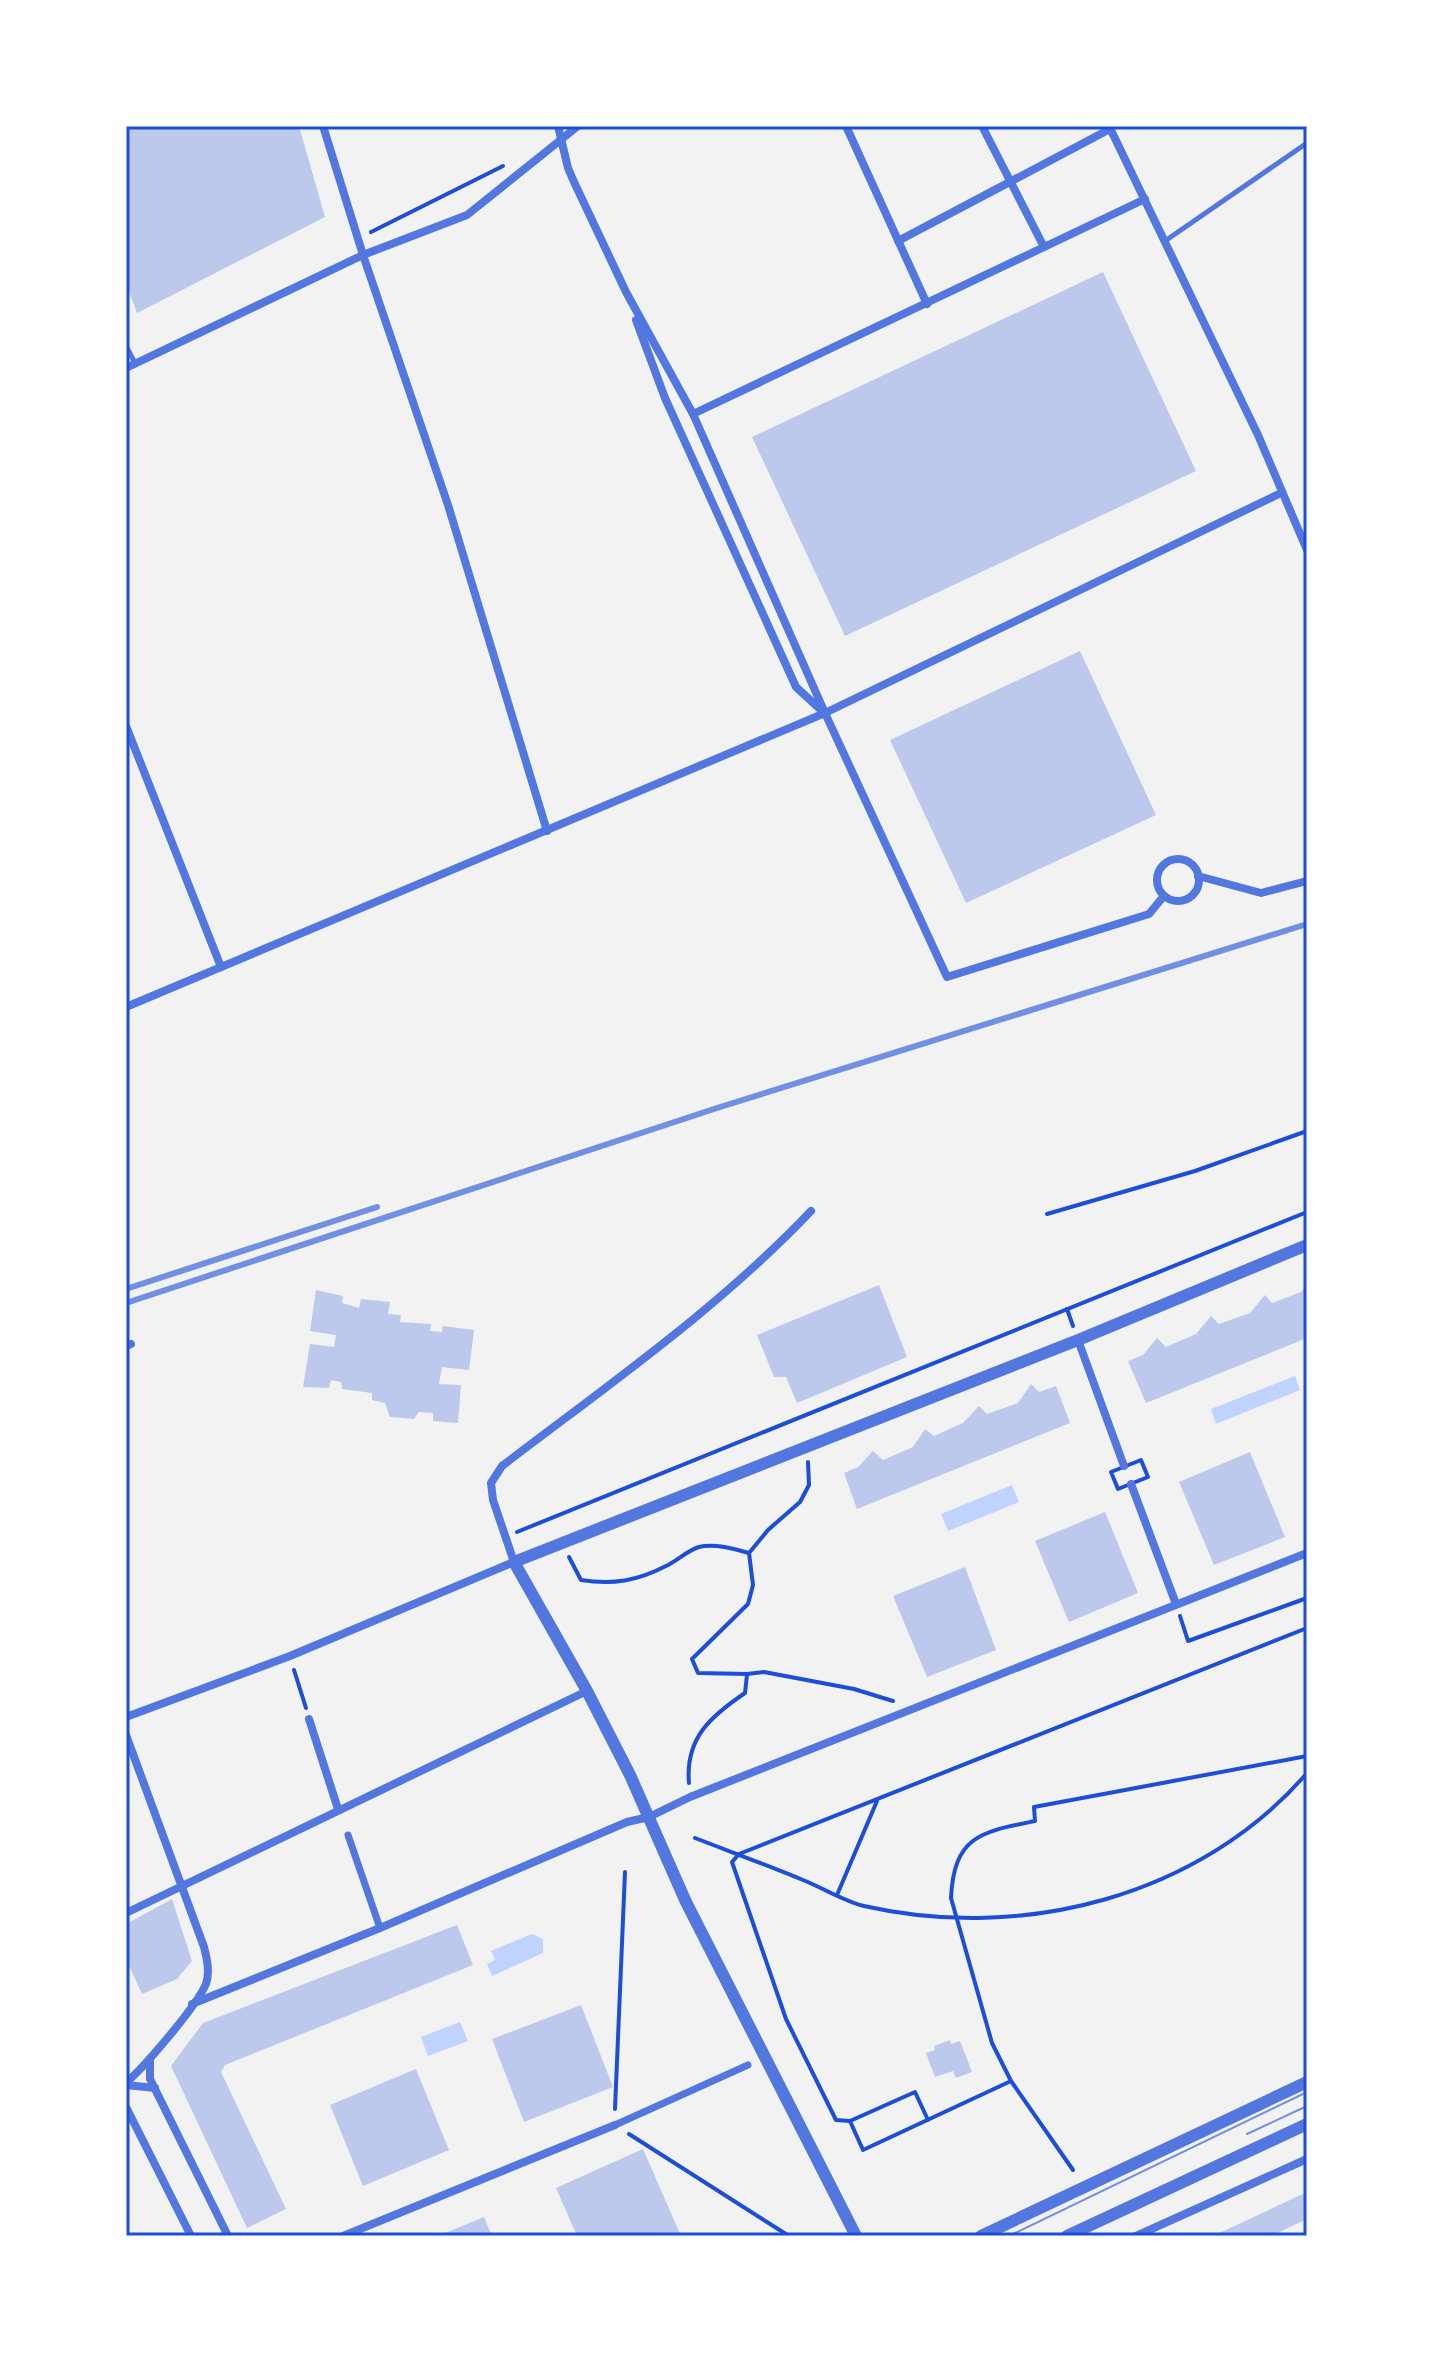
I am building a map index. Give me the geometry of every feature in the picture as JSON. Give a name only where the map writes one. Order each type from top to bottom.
[{"type":"street","points":[[323,126],[363,255],[448,505],[547,831]]},
{"type":"street","points":[[558,126],[568,168],[626,292],[693,414],[825,713],[947,977],[1149,914],[1163,897]]},
{"type":"street","points":[[130,366],[363,255],[467,215],[578,126]]},
{"type":"street","points":[[846,126],[927,304]]},
{"type":"street","points":[[982,126],[1044,247]]},
{"type":"street","points":[[898,241],[1109,128],[1258,435],[1307,550]]},
{"type":"street","points":[[693,414],[1145,199]]},
{"type":"street","points":[[626,292],[665,398],[796,687],[825,713]]},
{"type":"street","points":[[126,1007],[825,713],[1281,493]]},
{"type":"street","points":[[126,726],[221,967]]},
{"type":"street","points":[[1163,897],[1156,879],[1163,864],[1173,859],[1187,861],[1198,876],[1261,893],[1307,881]]},
{"type":"street","points":[[1163,897],[1180,902],[1194,894],[1198,876]]},
{"type":"street","points":[[811,1211],[770,1254],[685,1325],[502,1466],[491,1483],[493,1500],[514,1562],[587,1691],[649,1817],[686,1902],[856,2236]]},
{"type":"street","points":[[126,1717],[290,1656],[514,1562],[1078,1340],[1307,1245]]},
{"type":"street","points":[[1078,1340],[1124,1466]]},
{"type":"street","points":[[1131,1484],[1176,1604]]},
{"type":"street","points":[[192,2004],[613,1828],[649,1817],[690,1797],[1307,1553]]},
{"type":"street","points":[[126,1913],[587,1691]]},
{"type":"street","points":[[309,1719],[338,1809]]},
{"type":"street","points":[[126,1735],[208,1965],[206,1983],[192,2004],[126,2083]]},
{"type":"street","points":[[348,1835],[380,1928]]},
{"type":"street","points":[[150,2057],[149,2071],[155,2088],[228,2236]]},
{"type":"street","points":[[343,2236],[615,2125],[748,2065]]},
{"type":"street","points":[[981,2236],[1307,2082]]},
{"type":"street","points":[[126,2083],[155,2088]]},
{"type":"street","points":[[126,2107],[191,2236]]},
{"type":"street","points":[[1067,2236],[1307,2124]]},
{"type":"street","points":[[1136,2236],[1307,2159]]},
{"type":"lane","points":[[1165,241],[1307,143]]},
{"type":"lane","points":[[126,346],[130,366]]},
{"type":"path","points":[[1047,1214],[1195,1171],[1307,1131]]},
{"type":"path","points":[[515,1533],[1307,1212]]},
{"type":"path","points":[[804,1447],[809,1464],[809,1485],[800,1502],[768,1530],[749,1553],[753,1585],[748,1604],[692,1659],[698,1673],[764,1672],[842,1686],[914,1708]]},
{"type":"path","points":[[569,1557],[581,1580],[606,1584],[638,1578],[699,1547],[729,1548],[749,1553]]},
{"type":"path","points":[[1176,1604],[1188,1641],[1307,1598]]},
{"type":"path","points":[[928,2120],[915,2092],[850,2121],[836,2120],[786,2019],[732,1862],[739,1854],[1307,1628]]},
{"type":"path","points":[[293,1668],[309,1719]]},
{"type":"path","points":[[690,1797],[687,1763],[700,1731],[745,1693],[747,1674]]},
{"type":"path","points":[[1073,2170],[1011,2081],[992,2043],[951,1898],[952,1873],[967,1845],[988,1831],[1035,1821],[1034,1807],[1307,1756]]},
{"type":"path","points":[[695,1838],[862,1905],[958,1917],[1069,1910],[1118,1898],[1193,1864],[1254,1825],[1307,1773]]},
{"type":"path","points":[[837,1895],[877,1799]]},
{"type":"path","points":[[625,1872],[615,2125],[789,2236]]},
{"type":"path","points":[[850,2121],[863,2150],[1011,2081]]},
{"type":"water","points":[[1295,1376],[1300,1390],[1216,1424],[1211,1409]]},
{"type":"water","points":[[1012,1485],[1019,1502],[948,1531],[941,1514]]},
{"type":"water","points":[[532,1934],[543,1939],[543,1953],[492,1976],[487,1964],[495,1960],[491,1951]]},
{"type":"water","points":[[460,2022],[468,2041],[428,2056],[421,2037]]},
{"type":"building","points":[[126,126],[299,126],[325,217],[137,313],[126,284]]},
{"type":"building","points":[[1103,272],[1196,471],[845,636],[752,437]]},
{"type":"building","points":[[1080,651],[1156,815],[966,903],[890,740]]},
{"type":"building","points":[[879,1285],[907,1357],[797,1403],[786,1377],[774,1377],[757,1335]]},
{"type":"building","points":[[1307,1285],[1307,1338],[1146,1403],[1128,1361],[1143,1355],[1157,1338],[1166,1347],[1196,1334],[1211,1316],[1219,1324],[1250,1313],[1265,1295],[1272,1303],[1301,1292]]},
{"type":"building","points":[[316,1290],[343,1296],[342,1303],[359,1308],[361,1299],[390,1302],[388,1314],[401,1315],[400,1322],[431,1324],[430,1331],[442,1332],[443,1326],[474,1330],[469,1370],[442,1367],[439,1384],[461,1385],[458,1423],[433,1421],[433,1413],[419,1412],[414,1419],[390,1417],[385,1403],[372,1400],[372,1393],[342,1389],[341,1382],[331,1380],[329,1388],[303,1387],[310,1344],[334,1347],[336,1335],[310,1331]]},
{"type":"building","points":[[1031,1384],[1039,1392],[1056,1386],[1070,1423],[857,1509],[844,1473],[858,1467],[873,1451],[883,1460],[913,1447],[925,1429],[934,1436],[963,1423],[979,1406],[987,1414],[1018,1403]]},
{"type":"building","points":[[1250,1452],[1285,1537],[1214,1565],[1179,1482]]},
{"type":"building","points":[[1105,1512],[1138,1593],[1069,1622],[1035,1541]]},
{"type":"building","points":[[965,1567],[996,1650],[927,1677],[893,1596]]},
{"type":"building","points":[[172,1899],[192,1961],[177,1979],[142,1994],[126,1959],[126,1924]]},
{"type":"building","points":[[457,1925],[473,1965],[225,2065],[221,2072],[286,2209],[247,2228],[171,2066],[203,2023]]},
{"type":"building","points":[[581,2005],[613,2087],[524,2122],[492,2039]]},
{"type":"building","points":[[950,2040],[951,2044],[960,2041],[972,2072],[956,2078],[953,2071],[935,2077],[926,2053]]},
{"type":"building","points":[[416,2069],[449,2150],[363,2186],[330,2105]]},
{"type":"building","points":[[643,2149],[681,2236],[577,2236],[556,2188]]},
{"type":"building","points":[[1307,2192],[1307,2219],[1271,2236],[1213,2236]]},
{"type":"building","points":[[484,2217],[492,2236],[438,2236]]},
{"type":"tram line","points":[[1009,2236],[1307,2092]]},
{"type":"tram line","points":[[1247,2134],[1307,2106]]},
{"type":"railway","points":[[126,1303],[717,1108],[1307,924]]},
{"type":"railway","points":[[126,1289],[377,1207]]}]
